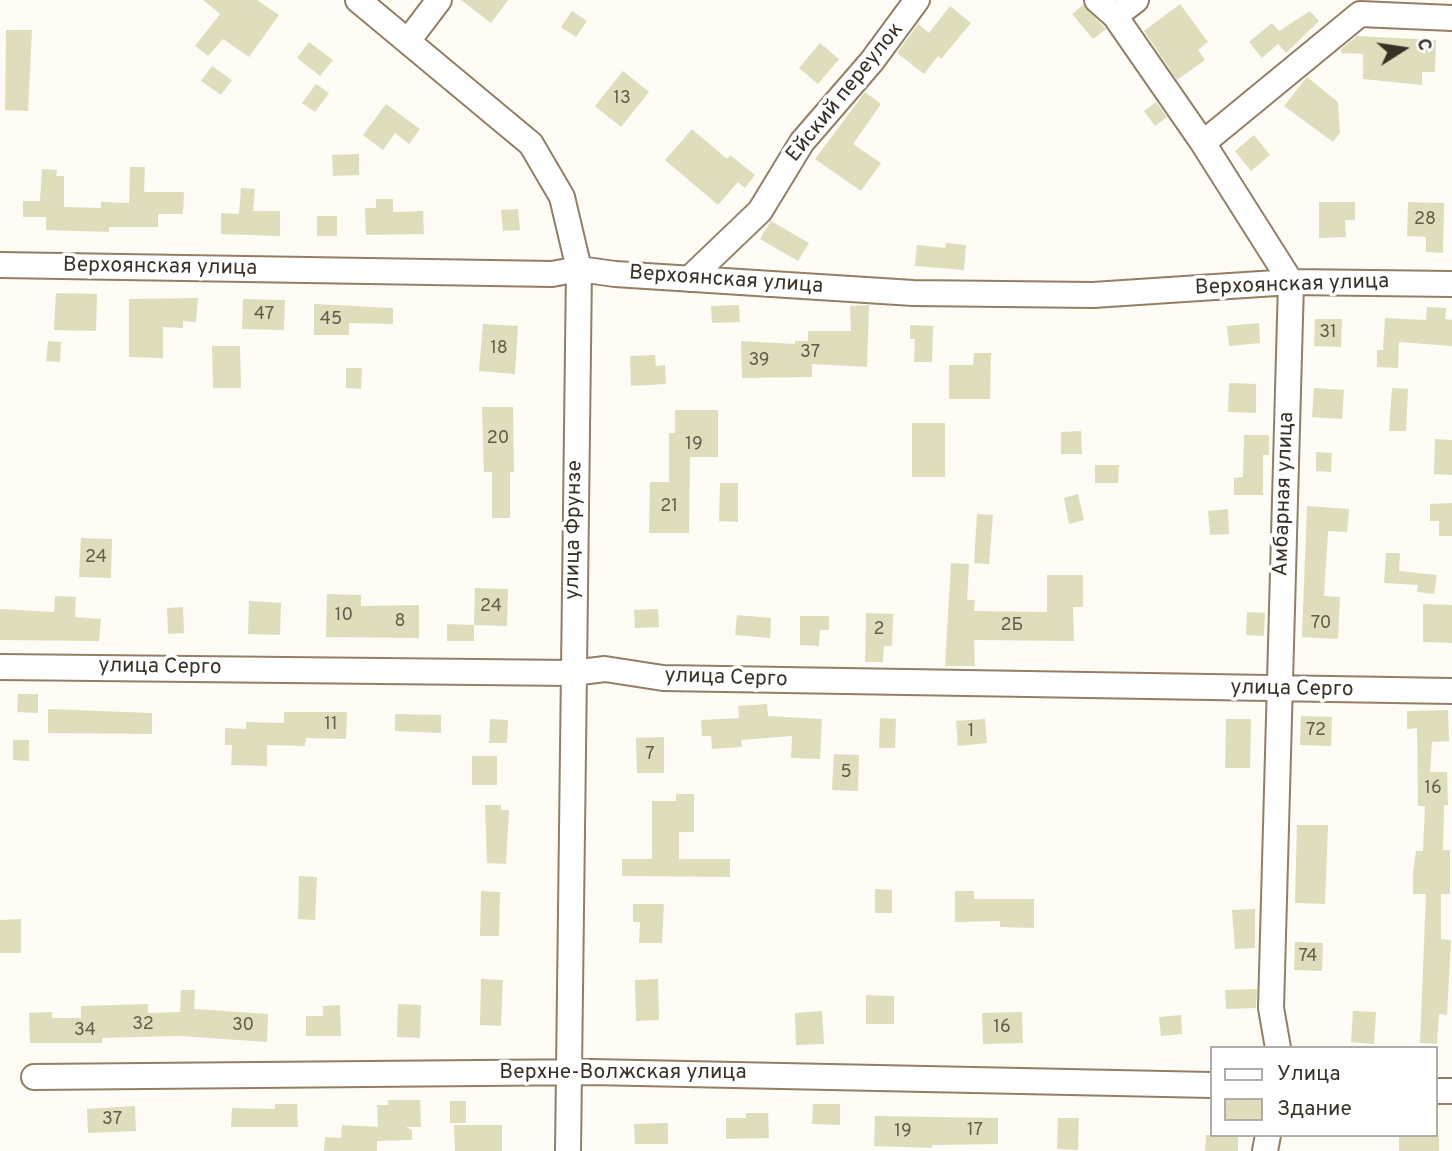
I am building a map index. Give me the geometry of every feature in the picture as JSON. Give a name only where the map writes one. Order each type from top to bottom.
[{"type":"street","name":"улица Фрунзе","points":[[358,0],[531,144],[562,197],[579,269],[568,1151]]},
{"type":"street","points":[[408,41],[439,0]]},
{"type":"street","name":"Ейский переулок","points":[[689,279],[760,211],[802,142],[894,33],[917,0]]},
{"type":"street","points":[[1136,0],[1106,8],[1203,143],[1291,282]]},
{"type":"street","points":[[1203,143],[1360,14],[1452,18]]},
{"type":"street","name":"Верхоянская улица","points":[[0,265],[540,274],[579,269],[913,293],[1093,295],[1291,282],[1452,284]]},
{"type":"street","name":"Амбарная улица","points":[[1278,1046],[1271,1008],[1291,282]]},
{"type":"street","name":"улица Серго","points":[[0,667],[572,673],[605,669],[663,678],[1279,691],[1452,691]]},
{"type":"street","name":"Верхне-Волжская улица","points":[[34,1077],[570,1073],[1210,1085]]},
{"type":"building","points":[[203,0],[257,0],[279,15],[249,57],[223,39],[208,56],[195,46],[220,14]]},
{"type":"building","points":[[461,0],[508,0],[491,23]]},
{"type":"building","points":[[1180,4],[1208,42],[1198,50],[1205,60],[1177,80],[1144,31]]},
{"type":"building","points":[[1083,5],[1106,29],[1093,39],[1072,14]]},
{"type":"building","points":[[950,6],[971,23],[941,59],[938,56],[924,74],[897,53],[918,24],[929,33]]},
{"type":"building","points":[[572,11],[587,21],[576,37],[561,27]]},
{"type":"building","points":[[1310,11],[1319,21],[1286,53],[1278,44],[1262,58],[1249,42],[1272,23],[1279,31]]},
{"type":"building","points":[[6,30],[32,30],[28,111],[5,110]]},
{"type":"building","points":[[1357,36],[1436,40],[1435,72],[1422,72],[1422,85],[1363,79],[1363,54],[1341,53],[1341,49]]},
{"type":"building","points":[[309,42],[333,60],[320,76],[297,58]]},
{"type":"building","points":[[820,43],[839,59],[818,84],[799,68]]},
{"type":"building","points":[[212,66],[232,80],[221,95],[201,81]]},
{"type":"building","points":[[623,71],[649,92],[621,127],[595,106]]},
{"type":"building","points":[[1307,77],[1338,102],[1340,133],[1333,142],[1284,106]]},
{"type":"building","points":[[316,84],[329,93],[315,112],[302,103]]},
{"type":"building","points":[[865,92],[881,104],[853,144],[881,163],[861,191],[815,159]]},
{"type":"building","points":[[1156,102],[1167,117],[1155,126],[1144,111]]},
{"type":"building","points":[[386,104],[420,129],[409,144],[395,133],[383,150],[363,135]]},
{"type":"building","points":[[692,129],[727,159],[730,155],[755,175],[745,188],[738,182],[718,205],[665,160]]},
{"type":"building","points":[[1254,135],[1270,155],[1251,171],[1235,151]]},
{"type":"building","points":[[359,154],[359,175],[333,176],[332,155]]},
{"type":"building","points":[[130,167],[145,167],[144,192],[184,192],[183,214],[158,214],[158,227],[109,227],[109,232],[46,230],[46,217],[23,217],[23,201],[40,201],[42,169],[57,170],[56,176],[64,176],[64,207],[101,208],[101,202],[129,203]]},
{"type":"building","points":[[241,188],[255,189],[253,211],[280,211],[280,236],[221,234],[221,213],[239,214]]},
{"type":"building","points":[[376,199],[393,199],[393,212],[423,211],[424,234],[366,235],[365,208],[376,208]]},
{"type":"building","points":[[1319,202],[1355,202],[1355,220],[1345,220],[1346,237],[1319,238]]},
{"type":"building","points":[[1408,202],[1444,203],[1443,253],[1426,252],[1426,237],[1407,236]]},
{"type":"building","points":[[518,209],[520,230],[503,231],[501,210]]},
{"type":"building","points":[[317,216],[337,216],[337,236],[317,236]]},
{"type":"building","points":[[771,221],[809,243],[798,261],[760,239]]},
{"type":"building","points":[[946,243],[966,245],[964,270],[915,266],[917,245],[945,248]]},
{"type":"building","points":[[56,293],[97,294],[96,331],[54,330]]},
{"type":"building","points":[[198,298],[196,322],[183,321],[183,328],[163,327],[163,358],[129,357],[129,299]]},
{"type":"building","points":[[243,299],[285,300],[284,330],[242,329]]},
{"type":"building","points":[[314,304],[393,308],[393,324],[349,323],[349,335],[314,335]]},
{"type":"building","points":[[739,305],[740,322],[712,323],[711,306]]},
{"type":"building","points":[[869,305],[867,367],[812,364],[812,377],[742,378],[741,341],[795,344],[795,341],[808,341],[808,331],[851,331],[850,306]]},
{"type":"building","points":[[1427,307],[1446,308],[1445,319],[1452,320],[1452,346],[1399,342],[1398,368],[1377,367],[1377,350],[1383,350],[1385,318],[1426,320]]},
{"type":"building","points":[[1315,319],[1342,319],[1341,347],[1314,346]]},
{"type":"building","points":[[1259,323],[1260,343],[1229,346],[1227,326]]},
{"type":"building","points":[[483,324],[518,326],[515,374],[479,371]]},
{"type":"building","points":[[910,325],[933,326],[932,362],[914,362],[915,339],[910,339]]},
{"type":"building","points":[[48,341],[61,342],[60,362],[46,361]]},
{"type":"building","points":[[212,346],[240,346],[241,388],[213,388]]},
{"type":"building","points":[[974,353],[991,353],[990,399],[949,399],[949,365],[973,365]]},
{"type":"building","points":[[655,355],[656,366],[665,365],[666,384],[631,386],[630,356]]},
{"type":"building","points":[[346,368],[362,368],[361,389],[346,388]]},
{"type":"building","points":[[1229,383],[1256,384],[1256,413],[1228,412]]},
{"type":"building","points":[[1314,388],[1344,390],[1342,419],[1312,417]]},
{"type":"building","points":[[1392,388],[1408,389],[1406,431],[1389,431]]},
{"type":"building","points":[[482,407],[513,407],[514,472],[510,472],[510,518],[492,518],[492,472],[484,472]]},
{"type":"building","points":[[675,410],[718,410],[718,457],[690,457],[689,533],[649,533],[650,482],[669,482],[669,433],[675,433]]},
{"type":"building","points":[[912,423],[945,423],[945,477],[912,477]]},
{"type":"building","points":[[1081,431],[1082,454],[1061,454],[1061,432]]},
{"type":"building","points":[[1244,435],[1269,435],[1269,455],[1263,455],[1263,495],[1234,495],[1234,478],[1243,477]]},
{"type":"building","points":[[1435,439],[1452,440],[1452,475],[1434,474]]},
{"type":"building","points":[[1316,452],[1332,453],[1331,472],[1316,471]]},
{"type":"building","points":[[1095,465],[1119,465],[1118,483],[1095,483]]},
{"type":"building","points":[[720,483],[738,483],[738,522],[719,521]]},
{"type":"building","points":[[1078,494],[1084,520],[1069,524],[1064,498]]},
{"type":"building","points":[[1452,503],[1452,536],[1439,536],[1439,521],[1430,521],[1430,504]]},
{"type":"building","points":[[1307,506],[1349,509],[1347,532],[1328,531],[1324,596],[1340,597],[1338,639],[1302,637]]},
{"type":"building","points":[[1228,509],[1229,534],[1210,535],[1208,511]]},
{"type":"building","points":[[977,514],[993,515],[989,564],[974,563]]},
{"type":"building","points":[[81,538],[112,539],[111,578],[79,577]]},
{"type":"building","points":[[1386,553],[1400,553],[1399,571],[1437,575],[1434,594],[1417,592],[1418,585],[1384,583]]},
{"type":"building","points":[[951,563],[969,564],[967,600],[975,600],[974,611],[1047,612],[1047,575],[1083,575],[1083,607],[1073,607],[1074,641],[974,640],[975,666],[945,666]]},
{"type":"building","points":[[475,588],[508,589],[507,626],[474,625]]},
{"type":"building","points":[[327,594],[361,595],[361,606],[419,605],[419,638],[326,637]]},
{"type":"building","points":[[55,596],[76,597],[75,617],[101,619],[99,641],[0,640],[0,609],[54,612]]},
{"type":"building","points":[[249,601],[281,603],[280,635],[248,634]]},
{"type":"building","points":[[1423,604],[1452,605],[1452,643],[1423,642]]},
{"type":"building","points":[[183,607],[184,633],[168,634],[167,608]]},
{"type":"building","points":[[658,609],[659,627],[635,628],[634,610]]},
{"type":"building","points":[[1247,612],[1265,613],[1264,636],[1246,635]]},
{"type":"building","points":[[866,613],[893,614],[892,646],[884,646],[883,662],[865,662]]},
{"type":"building","points":[[737,615],[771,618],[770,638],[735,635]]},
{"type":"building","points":[[800,616],[829,616],[829,630],[820,630],[819,646],[800,645]]},
{"type":"building","points":[[447,624],[474,625],[474,641],[447,641]]},
{"type":"building","points":[[18,694],[38,694],[38,713],[17,712]]},
{"type":"building","points":[[767,704],[768,716],[822,719],[820,759],[791,758],[792,736],[741,740],[742,747],[712,749],[711,736],[702,736],[701,720],[739,718],[738,706]]},
{"type":"building","points":[[48,709],[152,713],[152,734],[48,733]]},
{"type":"building","points":[[1448,710],[1449,741],[1432,742],[1430,772],[1447,772],[1448,805],[1444,805],[1443,850],[1450,850],[1450,894],[1441,894],[1441,939],[1451,940],[1447,1015],[1439,1014],[1437,1044],[1420,1043],[1426,894],[1413,894],[1413,873],[1416,851],[1423,851],[1425,806],[1418,806],[1417,728],[1407,729],[1407,711]]},
{"type":"building","points":[[284,712],[347,712],[346,739],[306,738],[305,746],[267,745],[267,766],[231,765],[232,745],[225,745],[225,728],[246,729],[246,722],[284,723]]},
{"type":"building","points":[[395,714],[441,715],[441,733],[395,731]]},
{"type":"building","points":[[1301,716],[1332,717],[1331,746],[1300,745]]},
{"type":"building","points":[[880,718],[896,719],[895,748],[879,748]]},
{"type":"building","points":[[490,719],[508,720],[507,743],[489,743]]},
{"type":"building","points":[[985,719],[987,743],[958,746],[956,721]]},
{"type":"building","points":[[1226,719],[1251,719],[1250,768],[1225,768]]},
{"type":"building","points":[[664,737],[664,773],[637,773],[636,738]]},
{"type":"building","points":[[13,740],[29,740],[29,761],[13,760]]},
{"type":"building","points":[[834,754],[859,755],[858,791],[832,790]]},
{"type":"building","points":[[472,756],[497,756],[497,785],[472,785]]},
{"type":"building","points":[[676,794],[694,794],[694,832],[679,832],[679,859],[730,859],[730,877],[622,876],[622,859],[652,859],[652,801],[676,801]]},
{"type":"building","points":[[485,805],[501,805],[501,810],[509,810],[506,864],[487,863]]},
{"type":"building","points":[[1297,825],[1328,825],[1325,904],[1295,903]]},
{"type":"building","points":[[299,876],[317,877],[315,920],[298,919]]},
{"type":"building","points":[[875,889],[892,890],[892,913],[875,913]]},
{"type":"building","points":[[481,891],[500,892],[499,936],[480,936]]},
{"type":"building","points":[[955,891],[974,891],[974,899],[1034,899],[1034,928],[1000,927],[1000,921],[955,922]]},
{"type":"building","points":[[633,904],[664,904],[662,943],[639,943],[640,922],[633,922]]},
{"type":"building","points":[[1255,909],[1255,948],[1235,949],[1232,910]]},
{"type":"building","points":[[21,919],[21,953],[0,953],[0,920]]},
{"type":"building","points":[[1295,942],[1323,943],[1322,971],[1294,970]]},
{"type":"building","points":[[481,979],[503,980],[501,1026],[480,1025]]},
{"type":"building","points":[[658,979],[659,1020],[636,1021],[635,980]]},
{"type":"building","points":[[1257,989],[1256,1008],[1226,1009],[1225,990]]},
{"type":"building","points":[[181,990],[195,990],[194,1009],[268,1014],[267,1042],[180,1036],[102,1038],[102,1043],[30,1043],[29,1013],[52,1012],[52,1018],[81,1018],[81,1006],[148,1004],[148,1013],[180,1012]]},
{"type":"building","points":[[866,995],[894,996],[894,1024],[866,1024]]},
{"type":"building","points":[[398,1004],[421,1005],[420,1038],[397,1037]]},
{"type":"building","points":[[340,1005],[341,1036],[306,1036],[306,1016],[323,1016],[323,1006]]},
{"type":"building","points":[[822,1011],[824,1044],[796,1045],[795,1013]]},
{"type":"building","points":[[1353,1011],[1376,1012],[1374,1044],[1351,1042]]},
{"type":"building","points":[[1022,1012],[1023,1043],[983,1044],[982,1013]]},
{"type":"building","points":[[1181,1015],[1182,1034],[1161,1036],[1159,1017]]},
{"type":"building","points":[[388,1100],[420,1100],[421,1127],[406,1127],[412,1130],[412,1140],[377,1141],[377,1151],[324,1151],[325,1137],[341,1138],[342,1125],[378,1127],[377,1105],[388,1105]]},
{"type":"building","points":[[450,1101],[466,1101],[466,1123],[450,1123]]},
{"type":"building","points":[[275,1104],[297,1104],[298,1127],[231,1127],[232,1108],[275,1109]]},
{"type":"building","points":[[813,1104],[840,1104],[840,1125],[812,1124]]},
{"type":"building","points":[[135,1106],[136,1131],[88,1133],[87,1109]]},
{"type":"building","points":[[746,1113],[768,1113],[769,1138],[726,1139],[726,1118],[746,1118]]},
{"type":"building","points":[[875,1116],[998,1118],[998,1144],[932,1145],[932,1148],[874,1146]]},
{"type":"building","points":[[1058,1118],[1079,1118],[1078,1150],[1057,1149]]},
{"type":"building","points":[[668,1123],[668,1144],[635,1144],[634,1124]]},
{"type":"building","points":[[454,1125],[502,1125],[502,1151],[455,1151]]},
{"type":"building","points":[[1206,1135],[1238,1137],[1238,1151],[1205,1151]]},
{"type":"building","points":[[1439,1135],[1439,1151],[1399,1151],[1399,1137]]}]
